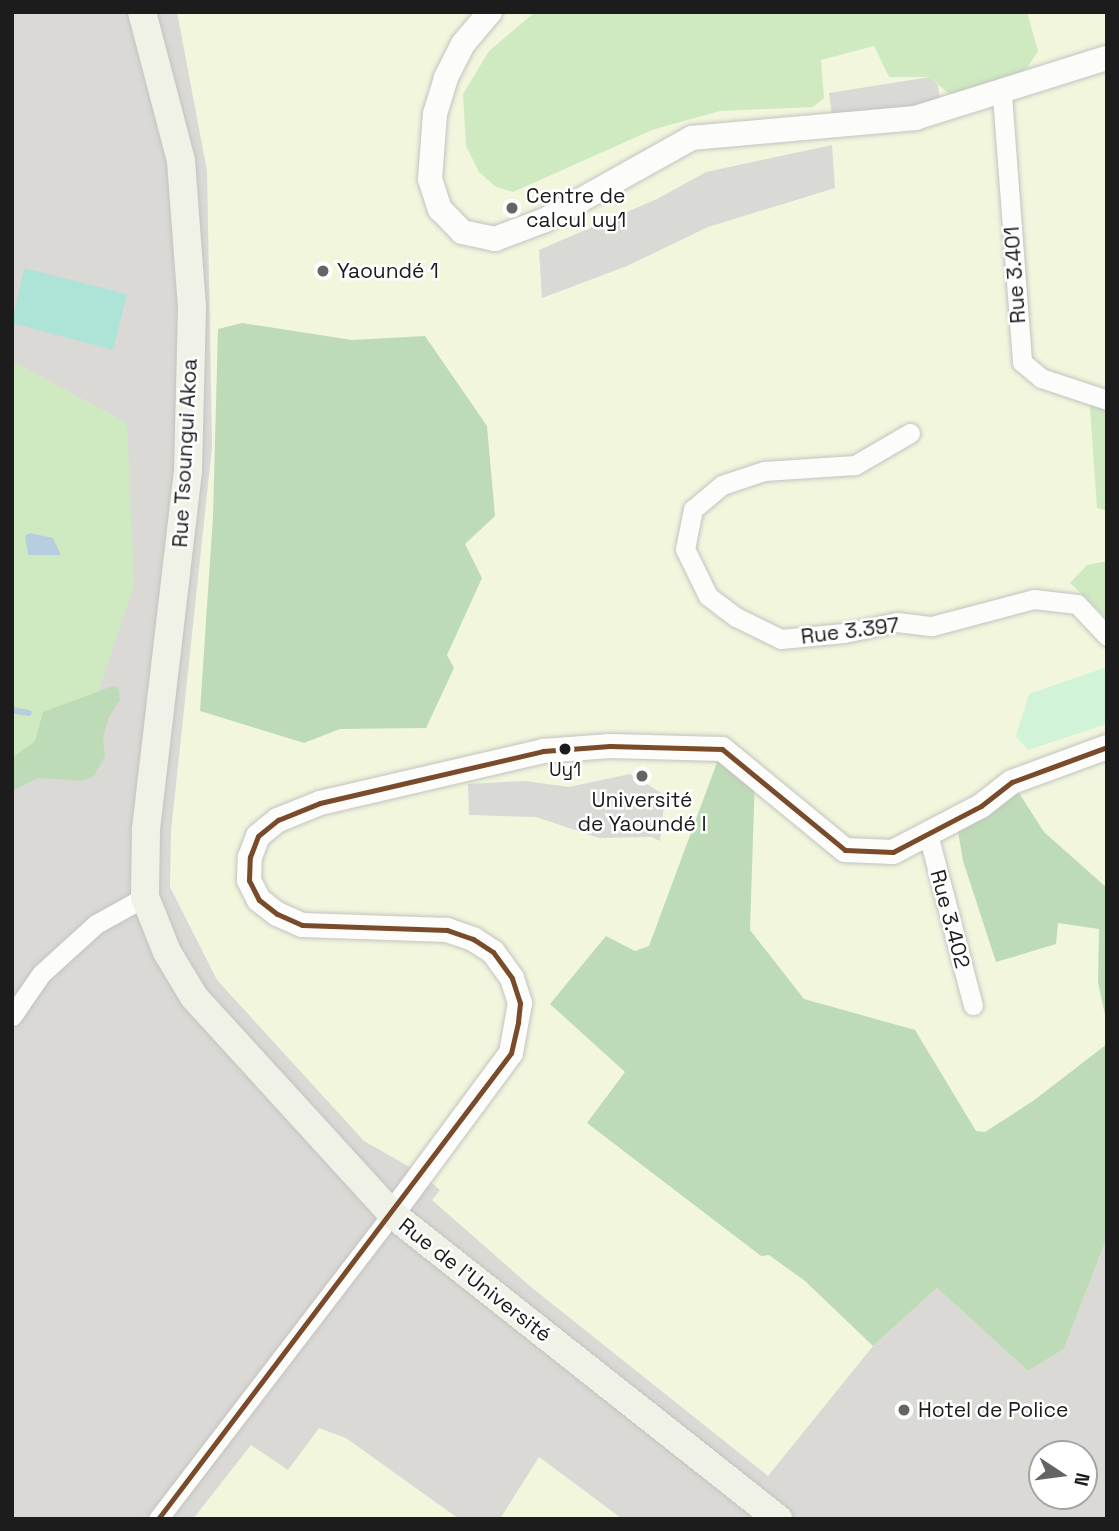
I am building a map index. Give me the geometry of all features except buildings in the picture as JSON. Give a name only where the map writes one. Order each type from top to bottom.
[{"type":"main road","name":"Rue Tsoungui Akoa","points":[[142,12],[181,161],[192,307],[188,471],[146,830],[145,897]]},
{"type":"main road","name":"Rue de l'Université","points":[[145,897],[167,952],[194,997],[392,1214],[778,1519]]},
{"type":"street","points":[[490,12],[463,44],[446,78],[435,114],[430,179],[440,209],[462,232],[495,239],[545,220],[692,138],[915,118],[1002,94],[1107,58]]},
{"type":"street","name":"Rue 3.401","points":[[1002,94],[1022,362],[1041,377],[1107,400]]},
{"type":"street","name":"Rue 3.397","points":[[910,433],[855,465],[764,471],[722,485],[692,509],[685,549],[708,596],[736,617],[781,639],[844,633],[897,622],[932,626],[1034,599],[1077,604],[1107,636]]},
{"type":"street","points":[[158,1519],[392,1214],[511,1053],[520,1003],[512,978],[499,961],[473,939],[447,930],[302,925],[277,914],[259,900],[249,880],[250,857],[258,836],[278,820],[320,803],[543,751],[610,746],[722,749],[845,849],[893,852],[981,806],[1012,782],[1107,747]]},
{"type":"street","name":"Rue 3.402","points":[[928,834],[973,1005]]},
{"type":"street","points":[[12,1016],[41,974],[59,957],[96,924],[145,897]]},
{"type":"shaded area","name":"Université de Yaoundé I","points":[[12,12],[1107,12],[1107,1519],[12,1519]]},
{"type":"shaded area","name":"Université de Yaoundé I","points":[[177,12],[1107,12],[1107,1237],[1064,1349],[1028,1371],[937,1288],[873,1346],[768,1476],[531,1287],[432,1200],[440,1190],[422,1174],[364,1141],[217,980],[170,887],[171,831],[212,447],[207,171]]},
{"type":"shaded area","points":[[930,77],[938,85],[941,112],[833,124],[829,93]]},
{"type":"shaded area","points":[[832,145],[835,188],[708,227],[627,266],[542,298],[539,250],[657,199],[706,172]]},
{"type":"shaded area","points":[[24,268],[127,294],[113,350],[12,323]]},
{"type":"shaded area","points":[[242,323],[352,340],[425,336],[487,426],[495,516],[465,544],[482,578],[447,655],[454,668],[426,728],[340,729],[304,743],[200,711],[213,516],[218,329]]},
{"type":"shaded area","points":[[30,533],[53,538],[61,555],[28,555],[25,536]]},
{"type":"shaded area","points":[[1107,667],[1107,724],[1028,750],[1016,736],[1029,694]]},
{"type":"shaded area","points":[[113,686],[119,689],[120,700],[108,719],[103,738],[105,756],[94,776],[83,781],[38,778],[12,791],[12,758],[35,741],[43,712]]},
{"type":"shaded area","points":[[722,749],[755,776],[750,930],[804,999],[915,1030],[976,1131],[985,1132],[1033,1101],[1107,1044],[1107,1237],[1064,1349],[1028,1371],[937,1288],[873,1346],[805,1281],[769,1255],[761,1256],[587,1123],[625,1072],[550,1004],[606,936],[635,951],[649,946]]},
{"type":"shaded area","points":[[630,774],[665,795],[660,841],[651,837],[599,838],[536,817],[469,815],[468,784],[524,781],[569,787]]},
{"type":"shaded area","points":[[1012,782],[1044,832],[1107,888],[1107,1024],[1098,982],[1099,929],[1058,923],[1056,944],[996,962],[963,861],[956,820]]},
{"type":"shaded area","points":[[319,1428],[346,1438],[459,1519],[193,1519],[251,1445],[288,1470]]},
{"type":"shaded area","points":[[539,1457],[589,1494],[622,1519],[500,1519]]},
{"type":"green space","points":[[535,12],[1027,12],[1038,51],[1027,68],[1006,81],[949,94],[930,77],[889,77],[874,46],[821,60],[824,98],[813,107],[720,111],[652,130],[513,192],[496,187],[479,172],[466,146],[463,94],[489,51]]},
{"type":"green space","points":[[12,361],[127,423],[134,585],[81,743],[12,762]]},
{"type":"green space","points":[[1089,394],[1107,400],[1107,511],[1097,508]]},
{"type":"green space","points":[[1107,561],[1107,618],[1070,583],[1087,565]]},
{"type":"waterway","points":[[12,710],[29,713]]},
{"type":"transit line","points":[[158,1519],[511,1053],[518,1022],[520,1003],[512,978],[493,952],[473,939],[447,930],[302,925],[277,914],[259,900],[249,880],[250,857],[258,836],[278,820],[320,803],[543,751],[610,746],[722,749],[845,850],[893,852],[981,806],[1012,782],[1107,747]]},
{"type":"place","name":"Centre de calcul uy1","points":[[512,208]]},
{"type":"place","name":"Yaoundé 1","points":[[323,271]]},
{"type":"place","name":"Uy1","points":[[565,749]]},
{"type":"place","name":"Université de Yaoundé I","points":[[642,776]]},
{"type":"place","name":"Hotel de Police","points":[[904,1410]]}]
